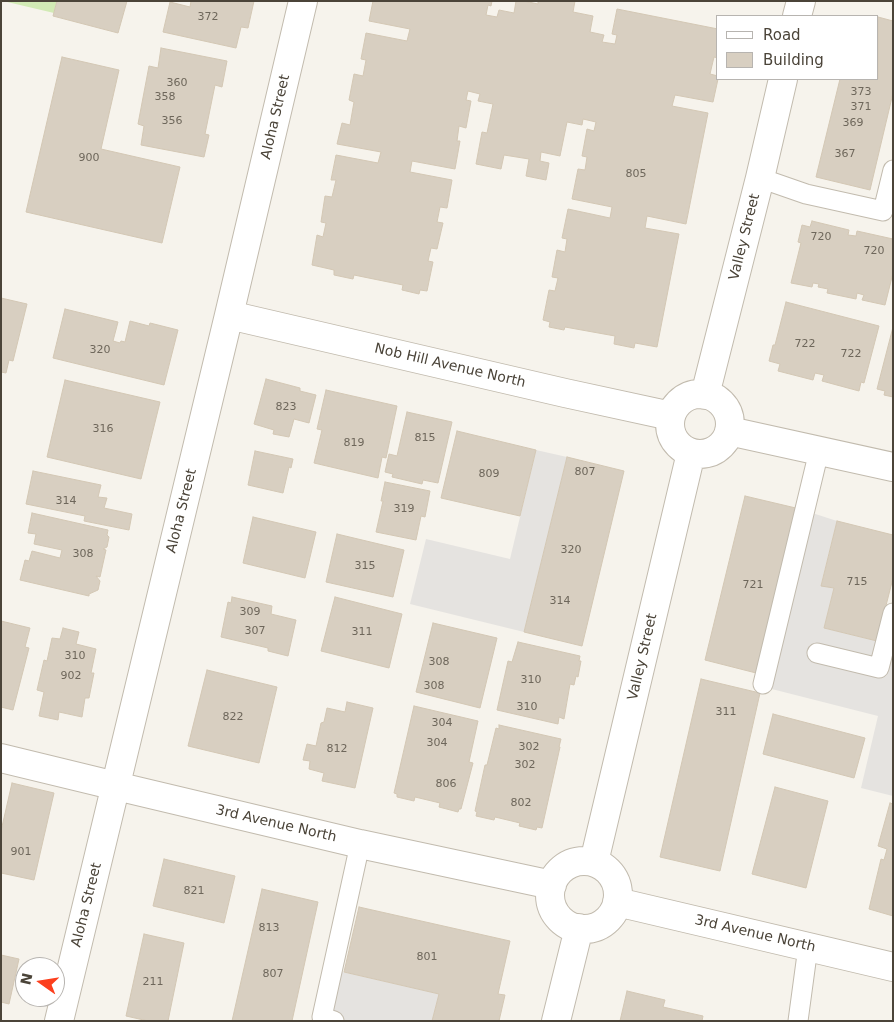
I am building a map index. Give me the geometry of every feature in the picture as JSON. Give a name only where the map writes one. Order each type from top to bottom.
[{"type":"street","name":"Aloha Street","points":[[59,1021],[303,1]]},
{"type":"street","points":[[798,15],[801,1]]},
{"type":"street","name":"Valley Street","points":[[705,395],[783,80]]},
{"type":"street","name":"Nob Hill Avenue North","points":[[229,315],[671,416]]},
{"type":"street","points":[[705,395],[718,400],[725,408],[729,416],[730,426],[723,444],[707,454],[698,454],[680,447],[674,439],[670,430],[671,416],[680,402],[689,396],[705,395]]},
{"type":"street","points":[[729,431],[893,467]]},
{"type":"street","name":"Valley Street","points":[[594,862],[691,452]]},
{"type":"street","name":"3rd Avenue North","points":[[1,758],[360,844],[552,885]]},
{"type":"street","points":[[594,862],[604,867],[613,876],[619,896],[611,916],[603,923],[593,927],[578,928],[562,920],[555,912],[551,901],[552,885],[554,878],[571,863],[594,862]]},
{"type":"street","name":"3rd Avenue North","points":[[617,902],[893,966]]},
{"type":"street","points":[[556,1021],[578,928]]},
{"type":"lane","points":[[760,178],[806,194],[883,211],[893,170]]},
{"type":"lane","points":[[763,684],[819,451]]},
{"type":"lane","points":[[817,653],[879,668],[893,614]]},
{"type":"lane","points":[[334,1021],[322,1018],[360,844]]},
{"type":"lane","points":[[798,1021],[808,947]]},
{"type":"green space","points":[[3,1],[57,1],[54,13]]},
{"type":"shaded area","points":[[536,450],[567,457],[524,632],[410,604],[426,539],[510,559]]},
{"type":"shaded area","points":[[800,509],[837,521],[821,585],[834,588],[824,628],[877,641],[893,642],[893,796],[861,788],[878,716],[756,685]]},
{"type":"shaded area","points":[[326,968],[439,994],[432,1021],[313,1021]]},
{"type":"building","points":[[57,1],[127,1],[118,33],[53,16]]},
{"type":"building","points":[[191,1],[254,1],[248,28],[241,27],[236,48],[163,32],[170,2],[190,7]]},
{"type":"building","points":[[373,1],[492,1],[491,6],[488,5],[486,15],[497,17],[499,10],[514,13],[516,1],[538,4],[538,1],[575,1],[573,12],[593,16],[590,32],[604,35],[602,42],[615,44],[617,35],[612,34],[617,9],[716,29],[716,58],[714,57],[710,74],[716,76],[716,80],[718,80],[713,102],[675,95],[672,106],[708,113],[686,224],[647,216],[645,228],[679,234],[657,347],[635,343],[634,348],[614,344],[615,336],[565,327],[564,330],[549,327],[550,322],[543,320],[549,290],[555,291],[558,278],[552,277],[557,250],[565,252],[567,239],[562,238],[568,209],[610,218],[612,207],[572,199],[578,169],[585,170],[587,157],[582,156],[587,129],[594,131],[596,122],[583,119],[582,125],[567,122],[560,156],[541,152],[540,161],[549,163],[546,180],[526,176],[529,159],[504,155],[501,169],[476,164],[482,132],[487,133],[493,104],[478,101],[480,94],[468,91],[466,100],[471,101],[466,128],[459,126],[457,141],[460,141],[455,169],[412,161],[410,172],[452,180],[447,208],[440,207],[437,222],[443,223],[437,249],[431,248],[428,261],[433,262],[427,291],[420,290],[419,294],[402,290],[403,285],[354,275],[353,279],[334,275],[334,270],[312,265],[317,235],[323,237],[326,223],[321,222],[325,196],[332,197],[336,180],[331,180],[336,155],[378,163],[381,152],[337,144],[342,123],[350,125],[354,102],[349,100],[354,74],[363,76],[366,60],[361,59],[366,33],[407,41],[410,29],[369,21]]},
{"type":"building","points":[[879,17],[893,21],[893,93],[870,190],[816,177],[840,80],[879,80]]},
{"type":"building","points":[[161,48],[227,61],[222,87],[215,85],[205,134],[209,135],[204,157],[141,145],[144,126],[138,124],[149,66],[158,68]]},
{"type":"building","points":[[62,57],[119,70],[101,149],[180,167],[162,243],[26,212]]},
{"type":"building","points":[[812,221],[849,230],[848,235],[856,236],[857,231],[893,239],[893,273],[885,305],[862,300],[864,295],[857,293],[856,299],[827,293],[828,289],[818,287],[819,284],[813,283],[812,287],[791,283],[801,243],[798,242],[802,225],[810,227]]},
{"type":"building","points":[[1,298],[27,304],[13,361],[9,360],[6,373],[1,372]]},
{"type":"building","points":[[786,302],[879,326],[864,383],[861,382],[859,391],[822,381],[824,375],[815,373],[813,380],[778,371],[780,364],[769,361]]},
{"type":"building","points":[[65,309],[118,322],[113,341],[120,343],[121,341],[125,342],[130,321],[149,326],[150,323],[178,330],[164,385],[53,358]]},
{"type":"building","points":[[893,327],[893,397],[884,395],[885,391],[877,389]]},
{"type":"building","points":[[266,379],[300,388],[300,391],[316,395],[309,423],[294,419],[289,437],[273,434],[274,430],[254,424]]},
{"type":"building","points":[[65,380],[160,402],[141,479],[47,457]]},
{"type":"building","points":[[326,390],[397,406],[386,458],[382,457],[378,478],[314,463],[322,430],[317,429]]},
{"type":"building","points":[[407,412],[452,422],[438,483],[423,480],[422,484],[392,477],[393,474],[385,472],[389,454],[397,456]]},
{"type":"building","points":[[457,431],[536,450],[520,516],[441,498]]},
{"type":"building","points":[[255,451],[293,459],[291,468],[289,467],[283,493],[248,485]]},
{"type":"building","points":[[567,457],[624,471],[582,646],[524,632]]},
{"type":"building","points":[[33,471],[101,485],[98,497],[107,498],[104,508],[132,514],[129,530],[84,521],[85,516],[26,504]]},
{"type":"building","points":[[385,482],[430,491],[425,517],[421,516],[416,540],[376,532]]},
{"type":"building","points":[[745,496],[800,509],[760,674],[705,660]]},
{"type":"building","points":[[32,513],[108,530],[107,535],[109,537],[107,547],[103,549],[106,550],[100,577],[96,576],[100,581],[98,590],[89,594],[89,596],[20,580],[25,560],[29,561],[32,551],[60,558],[62,550],[34,544],[36,534],[28,533]]},
{"type":"building","points":[[253,517],[316,532],[305,578],[243,563]]},
{"type":"building","points":[[837,521],[893,535],[893,578],[877,641],[824,628],[834,588],[821,586]]},
{"type":"building","points":[[337,534],[404,550],[393,597],[326,582]]},
{"type":"building","points":[[232,597],[272,606],[271,614],[296,620],[288,656],[268,651],[268,648],[221,637],[228,602],[231,603]]},
{"type":"building","points":[[335,597],[402,614],[389,668],[321,651]]},
{"type":"building","points":[[1,621],[30,628],[25,647],[29,648],[13,710],[1,707]]},
{"type":"building","points":[[433,623],[497,638],[480,708],[416,692]]},
{"type":"building","points":[[63,628],[79,632],[76,644],[96,649],[91,673],[94,673],[89,698],[85,698],[82,717],[59,712],[58,720],[39,716],[44,692],[37,690],[44,660],[47,661],[52,638],[60,639]]},
{"type":"building","points":[[518,642],[580,656],[578,677],[576,676],[574,685],[570,684],[564,719],[559,717],[558,724],[497,710],[508,661],[512,662]]},
{"type":"building","points":[[207,670],[277,687],[259,763],[188,746]]},
{"type":"building","points":[[701,679],[760,693],[720,871],[660,857]]},
{"type":"building","points":[[347,702],[373,708],[355,788],[322,781],[324,773],[309,769],[310,761],[303,760],[307,744],[316,746],[321,723],[324,722],[327,708],[345,712]]},
{"type":"building","points":[[414,706],[478,721],[469,762],[473,763],[461,809],[458,812],[439,807],[440,803],[415,797],[414,801],[397,797],[397,794],[394,793]]},
{"type":"building","points":[[773,714],[865,738],[854,778],[763,754]]},
{"type":"building","points":[[499,725],[561,739],[542,828],[537,827],[536,830],[519,826],[520,823],[495,817],[494,820],[476,816],[477,812],[475,811],[485,765],[487,765],[496,728],[499,729]]},
{"type":"building","points":[[12,783],[54,793],[34,880],[1,873],[1,831]]},
{"type":"building","points":[[775,787],[828,801],[806,888],[752,874]]},
{"type":"building","points":[[890,803],[893,804],[893,916],[869,909],[881,859],[884,860],[887,849],[878,846]]},
{"type":"building","points":[[164,859],[235,876],[224,923],[153,906]]},
{"type":"building","points":[[262,889],[318,902],[292,1021],[232,1021]]},
{"type":"building","points":[[359,907],[510,941],[498,994],[505,995],[499,1021],[432,1021],[439,994],[344,972]]},
{"type":"building","points":[[144,934],[184,943],[168,1021],[148,1021],[126,1016]]},
{"type":"building","points":[[1,955],[15,958],[15,977],[9,1004],[1,1002]]},
{"type":"building","points":[[627,991],[665,1000],[663,1007],[703,1016],[702,1021],[620,1021]]}]
